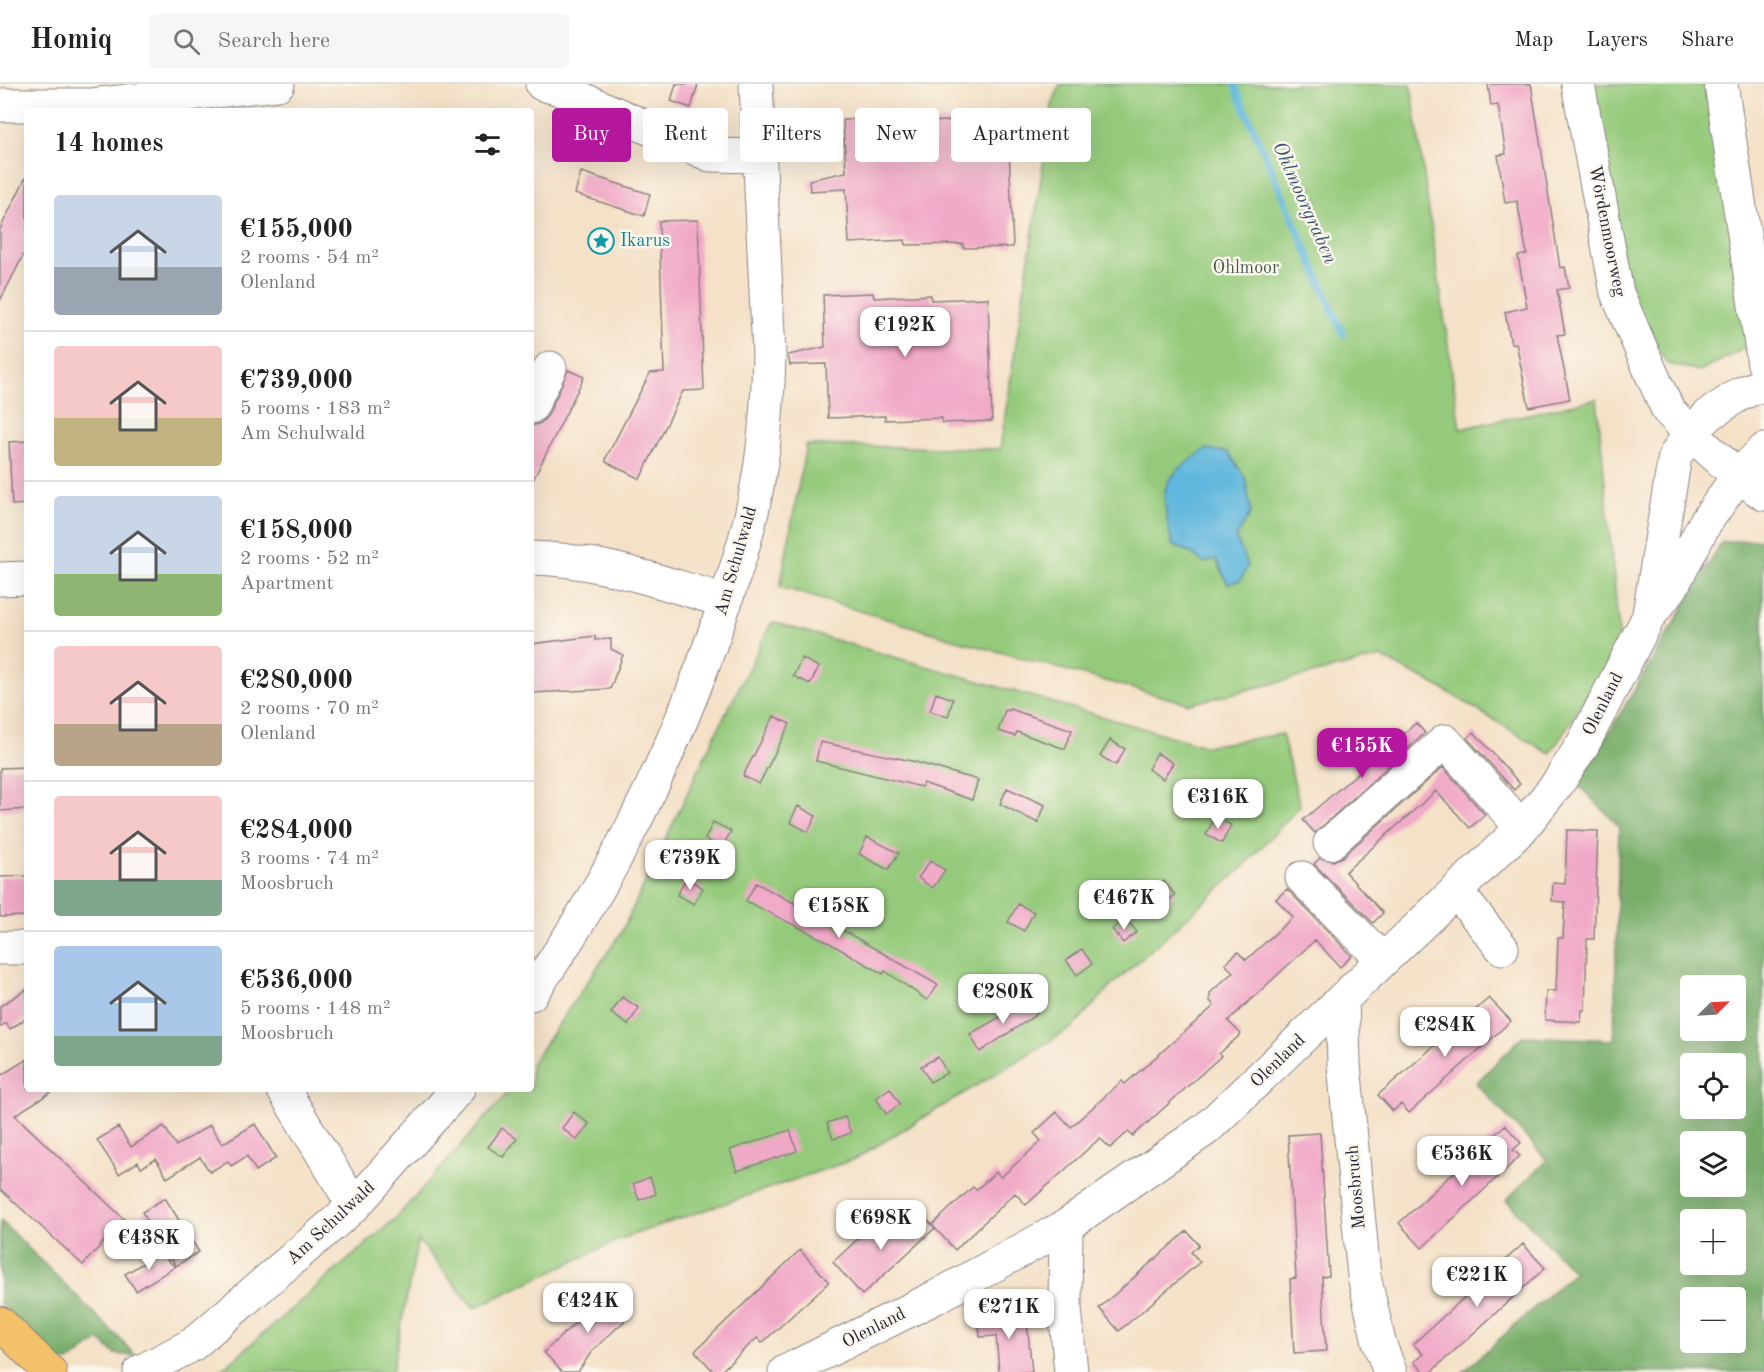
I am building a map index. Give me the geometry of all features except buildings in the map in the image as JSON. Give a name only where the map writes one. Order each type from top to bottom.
[{"type":"main road","points":[[0,1323],[50,1372]]},
{"type":"street","points":[[0,105],[92,105],[278,84]]},
{"type":"street","points":[[542,84],[557,88],[710,155],[740,156]]},
{"type":"street","name":"Am Schulwald","points":[[756,84],[757,108]]},
{"type":"street","name":"Wördenmoorweg","points":[[1578,84],[1617,293],[1668,410],[1690,433],[1751,485]]},
{"type":"street","points":[[1721,84],[1764,364]]},
{"type":"street","name":"Am Schulwald","points":[[534,990],[585,913],[635,822],[683,717],[726,601],[758,482],[768,396],[760,162]]},
{"type":"street","points":[[534,400],[550,368]]},
{"type":"street","name":"Olenland","points":[[1649,616],[1675,456],[1690,433],[1710,414],[1740,394],[1764,384]]},
{"type":"street","name":"Olenland","points":[[785,1372],[936,1297],[1066,1226],[1206,1129],[1522,828],[1558,783],[1583,744],[1649,616],[1671,588],[1705,523],[1751,485],[1763,451]]},
{"type":"street","points":[[534,558],[578,561],[610,568],[726,601]]},
{"type":"street","points":[[0,579],[24,578]]},
{"type":"street","points":[[1330,843],[1445,741],[1522,828]]},
{"type":"street","points":[[1302,878],[1382,959]]},
{"type":"street","points":[[1456,891],[1502,948]]},
{"type":"street","points":[[0,948],[24,948]]},
{"type":"street","name":"Moosbruch","points":[[1342,999],[1344,1064],[1364,1276],[1379,1342],[1390,1372]]},
{"type":"street","points":[[284,1092],[354,1206]]},
{"type":"street","name":"Am Schulwald","points":[[140,1372],[192,1345],[354,1206],[455,1092]]},
{"type":"street","points":[[1066,1226],[1065,1308],[1071,1372]]},
{"type":"street","name":"Am Schulwald","points":[[175,1372],[192,1345]]},
{"type":"green space","name":"Ohlmoor","points":[[1060,84],[1411,84],[1460,429],[1597,399],[1620,644],[1550,754],[1443,689],[1381,657],[1190,704],[970,644],[780,587],[806,445],[1000,449],[1044,162],[1091,162],[1091,108],[1052,108]],"holes":[[[1236,538],[1248,566],[1228,584],[1216,558],[1204,563],[1193,554],[1172,544]]]},
{"type":"green space","points":[[1588,84],[1711,84],[1749,346],[1701,371],[1667,364],[1627,291]]},
{"type":"green space","points":[[1763,539],[1764,1372],[1463,1372],[1574,1272],[1506,1200],[1547,1160],[1476,1083],[1523,1036],[1614,1040],[1619,826],[1578,785],[1722,542]]},
{"type":"green space","points":[[772,622],[1205,746],[1282,734],[1300,806],[1240,870],[1112,985],[1073,1027],[855,1159],[623,1238],[474,1308],[418,1240],[392,1372],[219,1372],[397,1217],[508,1092],[534,1092],[534,1060],[621,933],[713,739]]},
{"type":"green space","points":[[0,1220],[136,1356],[115,1354],[99,1340],[69,1362],[59,1361],[0,1303]]},
{"type":"water","points":[[1206,449],[1228,452],[1245,477],[1251,512],[1236,538],[1248,566],[1241,580],[1228,584],[1216,559],[1204,563],[1193,554],[1172,544],[1164,498],[1170,479]]},
{"type":"waterway","name":"Ohlmoorgraben","points":[[1234,84],[1343,334]]},
{"type":"place","name":"Ikarus","points":[[601,241]]}]
